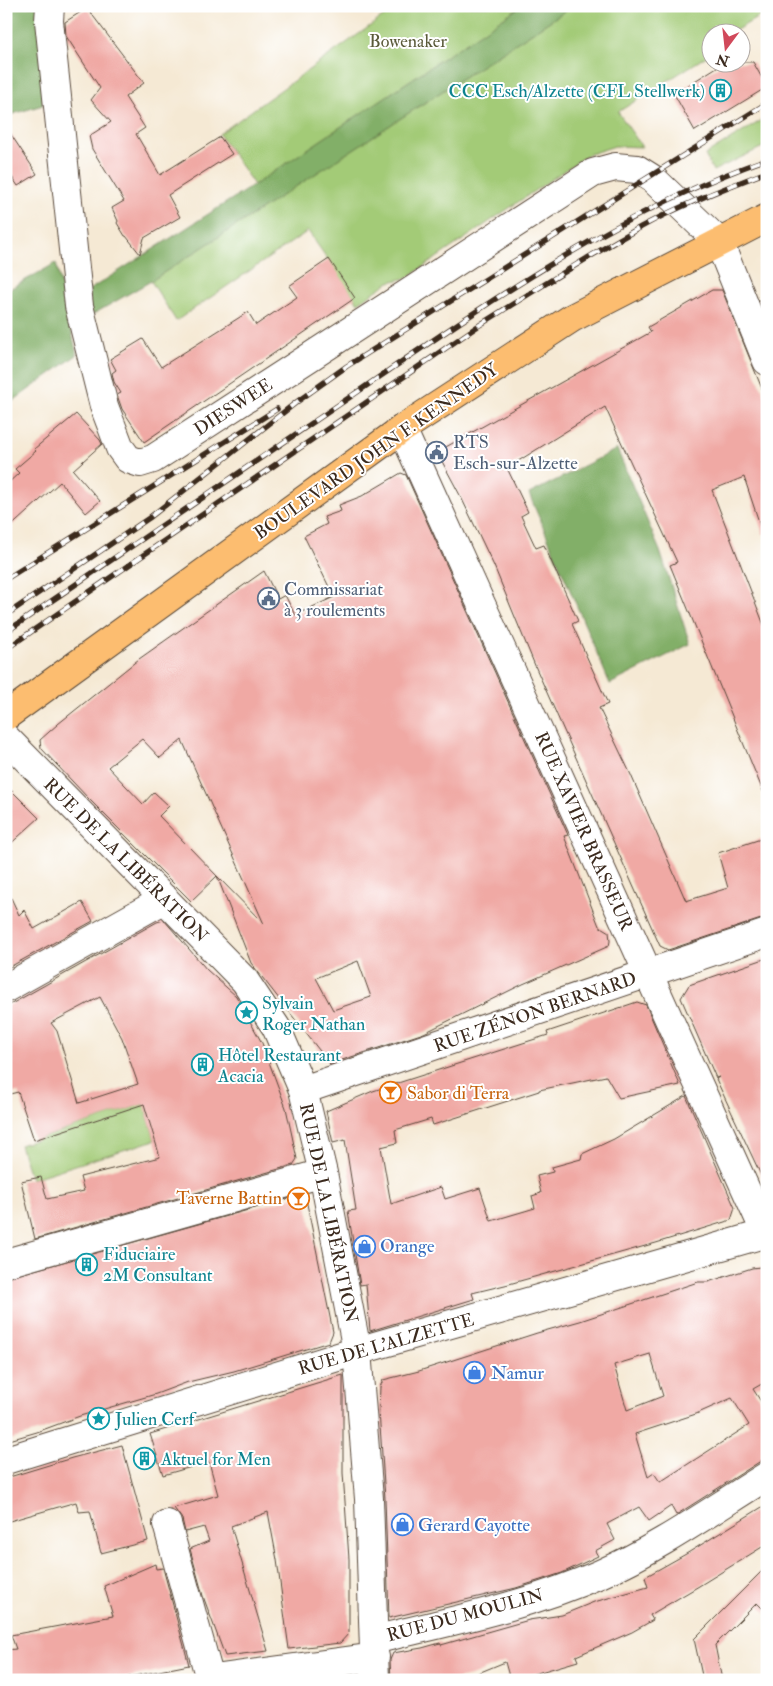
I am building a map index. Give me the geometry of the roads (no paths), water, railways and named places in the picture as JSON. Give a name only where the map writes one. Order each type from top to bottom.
[{"type":"main road","name":"BOULEVARD JOHN F. KENNEDY","points":[[6,716],[402,429],[572,318],[767,218]]},
{"type":"street","name":"DIESWEE","points":[[50,6],[49,21],[78,306],[104,406],[120,448],[128,459],[140,463],[152,459],[593,173],[615,167],[637,169],[653,179],[719,242]]},
{"type":"street","points":[[719,242],[767,361]]},
{"type":"street","name":"RUE XAVIER BRASSEUR","points":[[402,429],[766,1234]]},
{"type":"street","name":"RUE DE LA LIBÉRATION","points":[[6,738],[245,981],[276,1027],[303,1090],[323,1173],[357,1351],[369,1499],[375,1659]]},
{"type":"street","points":[[6,988],[165,899]]},
{"type":"street","name":"RUE ZÉNON BERNARD","points":[[303,1090],[767,933]]},
{"type":"street","points":[[6,1263],[323,1173]]},
{"type":"street","name":"RUE DE L'ALZETTE","points":[[6,1460],[357,1351],[766,1234]]},
{"type":"street","name":"RUE DU MOULIN","points":[[208,1680],[375,1659],[600,1574],[650,1549],[767,1476]]},
{"type":"street","points":[[167,1524],[208,1680]]},
{"type":"railway","points":[[6,615],[149,518],[298,401],[347,366],[767,103]]},
{"type":"railway","points":[[6,632],[501,295],[604,233],[711,181],[767,159]]},
{"type":"railway","points":[[6,649],[478,326],[656,219],[703,197],[767,172]]},
{"type":"railway","points":[[6,579],[277,409]]},
{"type":"place","name":"CCC Esch/Alzette (CFL Stellwerk)","points":[[721,91]]},
{"type":"place","name":"RTS Esch-sur-Alzette","points":[[437,452]]},
{"type":"place","name":"Commissariat à 3 roulements","points":[[268,599]]},
{"type":"place","name":"Sylvain Roger Nathan","points":[[246,1013]]},
{"type":"place","name":"Hôtel Restaurant Acacia","points":[[202,1065]]},
{"type":"place","name":"Sabor di Terra","points":[[391,1093]]},
{"type":"place","name":"Taverne Battin","points":[[298,1198]]},
{"type":"place","name":"Orange","points":[[364,1246]]},
{"type":"place","name":"Fiduciaire 2M Consultant","points":[[87,1264]]},
{"type":"place","name":"Namur","points":[[475,1373]]},
{"type":"place","name":"Julien Cerf","points":[[99,1419]]},
{"type":"place","name":"Aktuel for Men","points":[[145,1459]]},
{"type":"place","name":"Gerard Cayotte","points":[[402,1525]]},
{"type":"park label","name":"Bowenaker","points":[[408,41]]}]
